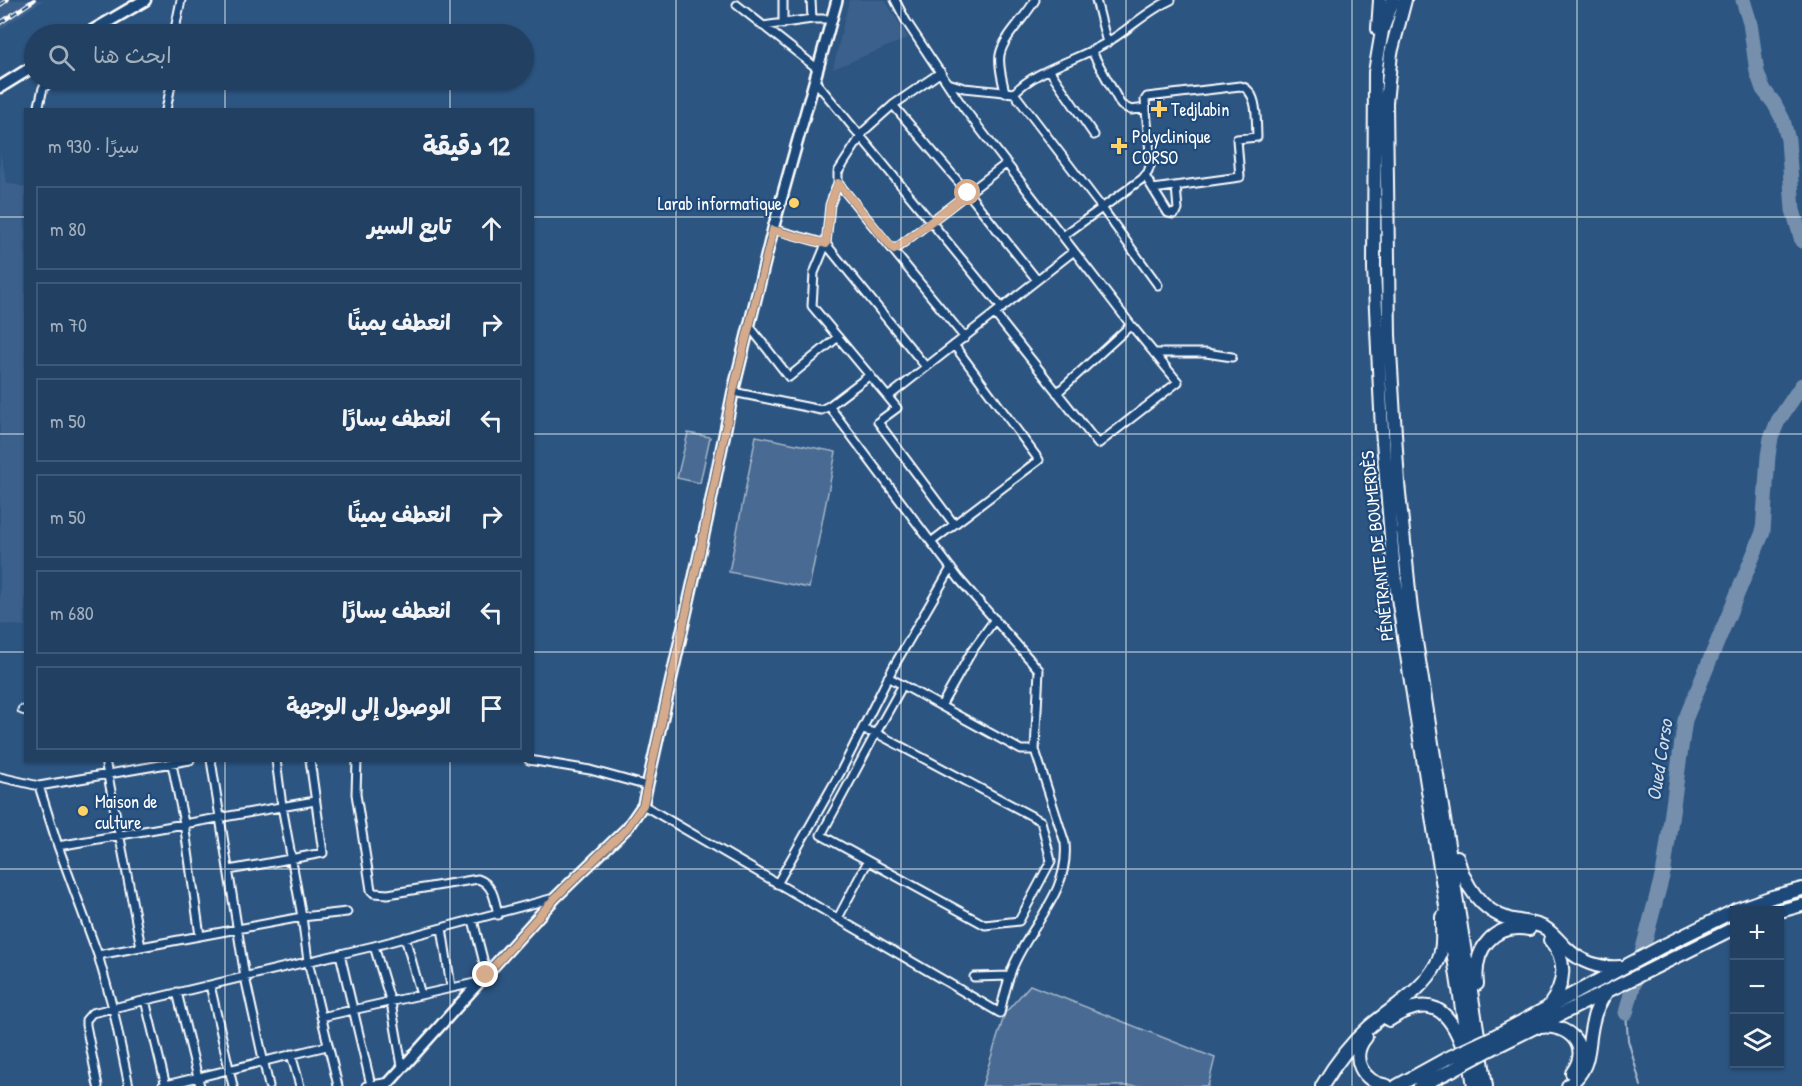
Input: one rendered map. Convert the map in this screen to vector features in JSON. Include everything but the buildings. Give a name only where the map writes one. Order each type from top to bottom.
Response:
[{"type":"highway","points":[[1375,72],[1380,0]]},
{"type":"highway","name":"PÉNÉTRANTE DE BOUMERDÈS","points":[[1394,0],[1382,31],[1375,72],[1374,269],[1383,442],[1394,572],[1473,1081]]},
{"type":"highway","name":"PÉNÉTRANTE DE BOUMERDÈS","points":[[1405,0],[1391,53],[1386,103],[1389,335],[1398,483],[1411,610],[1486,1086]]},
{"type":"highway","points":[[1443,810],[1452,828],[1457,858],[1463,875],[1472,891],[1484,905],[1505,918],[1545,928],[1555,935],[1569,951],[1588,963],[1610,968],[1628,965]]},
{"type":"highway","points":[[1322,1086],[1352,1044],[1421,984],[1436,965],[1442,944],[1442,874]]},
{"type":"highway","points":[[1748,906],[1802,889]]},
{"type":"highway","points":[[1784,910],[1802,905]]},
{"type":"highway","points":[[1473,1081],[1457,1032],[1451,1020],[1434,1009],[1415,1007],[1402,1011],[1370,1033],[1359,1046],[1357,1058],[1364,1073],[1377,1084],[1394,1086],[1449,1065],[1492,1043],[1547,1008],[1663,946],[1730,913]]},
{"type":"highway","points":[[1474,1014],[1479,999],[1476,966],[1481,951],[1491,938],[1512,928],[1526,928],[1538,932],[1553,943],[1559,953],[1563,971],[1562,983],[1558,994],[1547,1008]]},
{"type":"highway","points":[[1492,1043],[1532,1028],[1730,930]]},
{"type":"highway","points":[[1569,1086],[1580,1075],[1587,1062],[1593,1019],[1607,991]]},
{"type":"highway","points":[[1532,1028],[1557,1027],[1568,1032],[1575,1040],[1579,1051],[1577,1065],[1560,1086]]},
{"type":"highway","points":[[1420,1086],[1449,1065]]},
{"type":"highway","points":[[1483,1069],[1491,1086]]},
{"type":"main road","points":[[104,24],[145,0]]},
{"type":"main road","points":[[388,1084],[555,898],[627,828],[643,805],[733,392],[773,230],[837,0]]},
{"type":"main road","points":[[0,87],[24,72]]},
{"type":"street","points":[[176,24],[181,0]]},
{"type":"street","points":[[783,0],[783,24]]},
{"type":"street","points":[[811,0],[812,19]]},
{"type":"street","points":[[895,0],[906,21],[963,107],[1131,326],[1178,382],[1098,444],[995,314]]},
{"type":"street","points":[[1005,93],[1000,55],[1015,26],[1028,13],[1035,0]]},
{"type":"street","points":[[1096,0],[1107,43]]},
{"type":"street","points":[[948,83],[964,88],[1014,93],[1030,79],[1107,43],[1155,3],[1171,0]]},
{"type":"street","points":[[737,5],[818,69]]},
{"type":"street","points":[[763,26],[812,19],[832,19]]},
{"type":"street","points":[[1092,51],[1121,105],[1131,110],[1146,108]]},
{"type":"street","points":[[1050,71],[1094,135]]},
{"type":"street","points":[[941,72],[893,105],[861,136],[838,172],[838,183],[830,205],[826,244],[814,273],[812,306],[897,408],[878,422],[954,524]]},
{"type":"street","points":[[815,81],[1002,308]]},
{"type":"street","points":[[1063,236],[1145,176],[1151,163],[1145,100],[1150,95],[1240,86],[1250,91],[1253,97],[1257,137],[1237,139],[1240,177],[1153,189]]},
{"type":"street","points":[[38,108],[43,90]]},
{"type":"street","points":[[166,108],[170,90]]},
{"type":"street","points":[[1014,93],[1158,285]]},
{"type":"street","points":[[893,105],[968,193],[1037,280]]},
{"type":"street","points":[[894,250],[1007,163]]},
{"type":"street","points":[[1145,176],[1168,213],[1174,214],[1178,210],[1176,186]]},
{"type":"street","points":[[838,183],[964,338]]},
{"type":"street","points":[[773,230],[826,244],[926,368]]},
{"type":"street","points":[[888,397],[1074,251]]},
{"type":"street","points":[[1057,393],[1131,326]]},
{"type":"street","points":[[750,327],[789,377],[838,338]]},
{"type":"street","points":[[931,542],[1039,460],[954,345]]},
{"type":"street","points":[[1154,353],[1206,353],[1232,357]]},
{"type":"street","points":[[733,392],[820,410],[829,406],[870,375]]},
{"type":"street","points":[[643,805],[1000,1013],[1012,969],[1048,909],[1060,884],[1066,858],[1065,843],[1035,750],[1039,670],[951,568],[829,406]]},
{"type":"street","points":[[777,884],[862,730],[888,677],[951,568]]},
{"type":"street","points":[[941,706],[972,651],[995,619]]},
{"type":"street","points":[[888,677],[1021,750],[1035,750]]},
{"type":"street","points":[[821,835],[900,690]]},
{"type":"street","points":[[808,830],[985,925],[1019,921],[1051,861],[1041,821],[876,733],[862,730]]},
{"type":"street","points":[[534,761],[590,770],[648,786]]},
{"type":"street","points":[[105,762],[141,947]]},
{"type":"street","points":[[0,777],[39,786],[181,762]]},
{"type":"street","points":[[211,762],[245,976],[268,1086]]},
{"type":"street","points":[[276,762],[308,962],[338,1086]]},
{"type":"street","points":[[229,870],[323,853],[310,762]]},
{"type":"street","points":[[357,762],[356,794],[371,890],[374,893],[388,894],[478,879],[489,887],[498,915]]},
{"type":"street","points":[[172,764],[184,823],[200,936]]},
{"type":"street","points":[[39,786],[58,846],[98,955],[113,1008],[129,1086]]},
{"type":"street","points":[[58,846],[315,801]]},
{"type":"street","points":[[838,918],[868,861]]},
{"type":"street","points":[[98,1086],[86,1020],[92,1013],[374,946],[498,915],[555,898]]},
{"type":"street","points":[[98,955],[302,917],[347,912]]},
{"type":"street","points":[[473,920],[486,975]]},
{"type":"street","points":[[442,928],[451,987]]},
{"type":"street","points":[[405,937],[421,995]]},
{"type":"street","points":[[374,946],[391,1003],[402,1066]]},
{"type":"street","points":[[340,954],[368,1085],[388,1084]]},
{"type":"street","points":[[974,977],[1011,976]]},
{"type":"street","points":[[321,1017],[479,982]]},
{"type":"street","points":[[210,985],[233,1086]]},
{"type":"street","points":[[177,992],[200,1082]]},
{"type":"street","points":[[145,1000],[165,1086],[200,1082],[262,1060],[327,1046]]},
{"type":"street","points":[[291,1054],[300,1086]]},
{"type":"shaded area","points":[[0,0],[43,0],[0,30]]},
{"type":"shaded area","points":[[849,0],[885,0],[908,38],[833,69]]},
{"type":"shaded area","points":[[0,152],[7,183],[24,187],[24,626],[0,624]]},
{"type":"shaded area","points":[[688,433],[710,437],[700,483],[677,478]]},
{"type":"shaded area","points":[[756,436],[836,452],[809,588],[729,572]]},
{"type":"shaded area","points":[[1030,985],[1215,1058],[1208,1086],[982,1086],[1005,1013]]},
{"type":"waterway","name":"Oued Corso","points":[[1743,0],[1750,23],[1757,72],[1763,89],[1783,120],[1788,140],[1793,210],[1802,241]]},
{"type":"waterway","name":"Oued Corso","points":[[1626,1013],[1664,869],[1685,720],[1763,532],[1771,438],[1778,421],[1802,385]]},
{"type":"waterway","name":"Oued Corso","points":[[1626,1013],[1628,1040],[1641,1086]]},
{"type":"railway","points":[[0,5],[7,0]]},
{"type":"railway","points":[[0,23],[34,0]]},
{"type":"place","name":"Tedjlabin","points":[[1159,109]]},
{"type":"place","name":"Polyclinique CORSO","points":[[1119,146]]},
{"type":"place","name":"Larab informatique","points":[[794,203]]},
{"type":"place","name":"Maison de culture","points":[[83,811]]},
{"type":"route","points":[[486,975],[555,898],[627,828],[643,805],[707,520],[733,392],[773,230],[826,244],[830,205],[838,183],[894,250],[968,193]]}]
